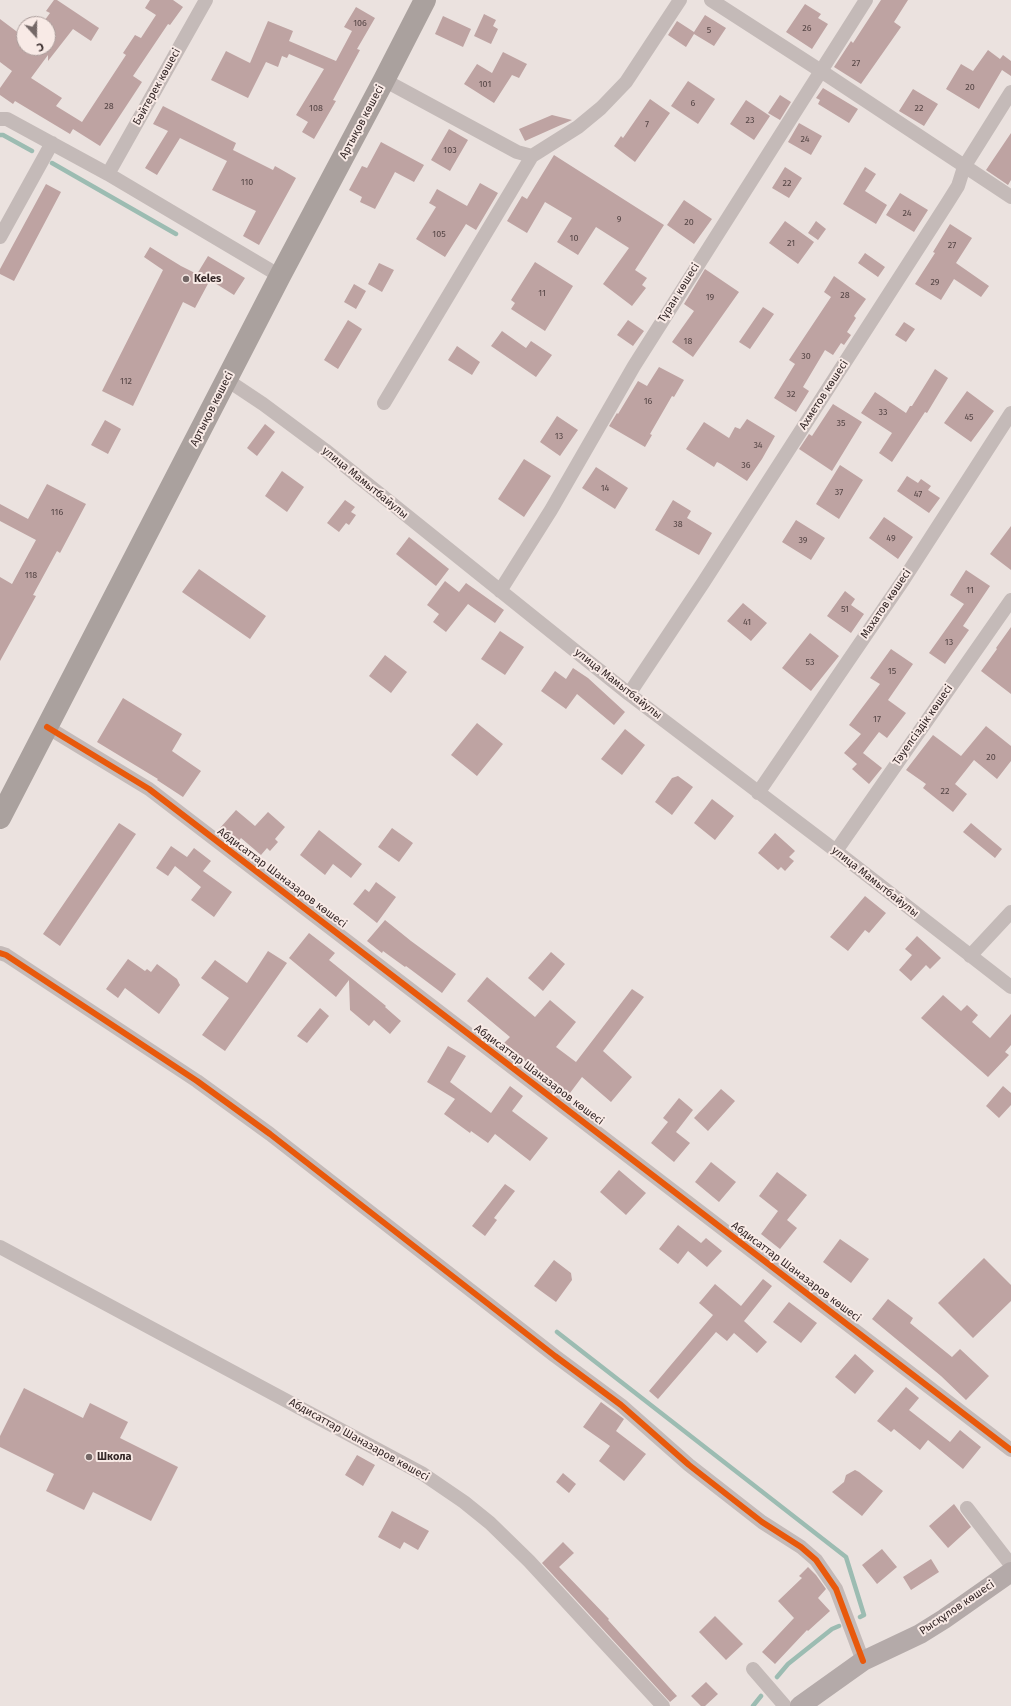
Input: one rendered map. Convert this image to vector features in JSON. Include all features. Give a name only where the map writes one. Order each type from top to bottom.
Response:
[{"type":"highway","name":"Артықов көшесі","points":[[0,818],[228,380],[280,276],[425,0]]},
{"type":"street","name":"Бәйтерек көшесі","points":[[108,174],[206,0]]},
{"type":"street","points":[[384,403],[532,156],[578,127],[601,108],[621,87],[680,0]]},
{"type":"street","points":[[711,0],[1011,197]]},
{"type":"street","name":"Тұран көшесі","points":[[500,591],[551,510],[634,366],[866,0]]},
{"type":"street","points":[[384,80],[517,152],[532,156]]},
{"type":"street","name":"Ахметов көшесі","points":[[629,694],[703,583],[948,202],[958,186],[964,167],[1011,92]]},
{"type":"street","points":[[0,119],[7,119],[52,142],[280,276]]},
{"type":"street","points":[[0,237],[52,142]]},
{"type":"street","name":"улица Мамытбайулы","points":[[228,380],[325,450],[629,694],[758,793],[836,850],[1011,987]]},
{"type":"street","name":"Махатов көшесі","points":[[758,793],[904,579],[1011,413]]},
{"type":"street","name":"Тәуелсіздік көшесі","points":[[836,850],[1011,600]]},
{"type":"street","name":"Абдисаттар Шаназаров көшесі","points":[[48,727],[149,789],[1011,1450]]},
{"type":"street","points":[[970,956],[1011,912]]},
{"type":"street","points":[[0,953],[6,955],[197,1082],[270,1134],[555,1356],[621,1405],[689,1465],[762,1522],[806,1551],[816,1560],[836,1589],[863,1661]]},
{"type":"street","name":"Абдисаттар Шаназаров көшесі","points":[[0,1247],[423,1474],[464,1502],[490,1522],[529,1561],[663,1706]]},
{"type":"street","points":[[968,1508],[1011,1565]]},
{"type":"street","name":"Рысқұлов көшесі","points":[[800,1706],[863,1661],[920,1634],[1011,1572]]},
{"type":"street","points":[[753,1669],[785,1706]]},
{"type":"building","points":[[54,0],[57,0],[99,28],[91,41],[73,29],[56,51],[56,16],[48,16],[50,13],[46,11]]},
{"type":"building","points":[[150,0],[173,0],[183,7],[170,25],[168,24],[133,76],[142,82],[100,146],[73,129],[70,134],[15,101],[13,104],[0,95],[0,88],[12,71],[0,62],[0,19],[16,31],[16,56],[47,56],[31,78],[62,98],[56,106],[82,122],[126,55],[123,53],[135,35],[141,38],[156,15],[145,8]]},
{"type":"building","points":[[881,0],[908,0],[894,22],[901,27],[861,84],[834,67],[851,41],[853,43]]},
{"type":"building","points":[[805,4],[821,14],[818,18],[828,24],[812,49],[786,32]]},
{"type":"building","points":[[356,7],[375,18],[357,49],[360,50],[333,100],[336,101],[314,139],[302,132],[308,122],[296,115],[324,69],[289,54],[287,58],[282,56],[278,67],[266,62],[248,98],[211,80],[226,51],[250,63],[268,21],[293,31],[289,41],[336,61],[352,31],[344,27]]},
{"type":"building","points":[[484,14],[496,20],[493,26],[498,29],[491,44],[474,36]]},
{"type":"building","points":[[705,15],[726,28],[714,46],[694,34],[686,47],[668,35],[677,21],[694,32]]},
{"type":"building","points":[[443,16],[471,29],[463,47],[435,34]]},
{"type":"building","points":[[988,50],[1000,59],[1003,55],[1011,61],[1011,76],[1002,70],[979,109],[946,89],[961,64],[973,71]]},
{"type":"building","points":[[503,52],[527,64],[519,78],[512,75],[494,103],[464,84],[477,64],[492,73]]},
{"type":"building","points":[[688,81],[715,99],[698,124],[671,106]]},
{"type":"building","points":[[823,88],[858,109],[849,123],[818,104],[820,100],[816,98]]},
{"type":"building","points":[[913,89],[938,104],[924,126],[899,111]]},
{"type":"building","points":[[780,95],[791,102],[780,120],[768,113]]},
{"type":"building","points":[[650,99],[670,113],[635,162],[614,146],[621,136],[623,138]]},
{"type":"building","points":[[746,100],[770,116],[754,140],[730,124]]},
{"type":"building","points":[[163,106],[236,143],[233,150],[273,170],[275,166],[296,178],[259,245],[243,236],[256,211],[212,190],[227,161],[180,138],[157,175],[145,168],[168,131],[153,124]]},
{"type":"building","points":[[552,115],[572,120],[525,141],[519,129]]},
{"type":"building","points":[[799,123],[822,136],[811,155],[788,142]]},
{"type":"building","points":[[449,129],[468,140],[450,171],[431,160]]},
{"type":"building","points":[[1011,133],[1011,180],[1008,185],[986,170]]},
{"type":"building","points":[[381,142],[424,165],[414,182],[395,172],[375,209],[360,202],[362,197],[349,190],[362,166],[367,168]]},
{"type":"building","points":[[554,155],[664,225],[635,270],[647,278],[642,285],[646,288],[632,306],[603,284],[629,248],[596,227],[578,255],[557,242],[572,218],[545,202],[527,233],[507,221],[522,196],[527,199]]},
{"type":"building","points":[[785,167],[802,178],[789,198],[772,188]]},
{"type":"building","points":[[865,167],[876,174],[865,191],[887,205],[876,224],[843,204]]},
{"type":"building","points":[[480,183],[498,193],[476,230],[466,224],[445,257],[416,239],[436,207],[429,203],[437,189],[467,206]]},
{"type":"building","points":[[46,184],[61,192],[14,281],[0,274],[0,269]]},
{"type":"building","points":[[900,193],[928,210],[914,232],[886,215]]},
{"type":"building","points":[[684,200],[712,219],[694,244],[667,225]]},
{"type":"building","points":[[785,221],[814,242],[798,264],[769,243]]},
{"type":"building","points":[[816,221],[826,229],[818,240],[808,233]]},
{"type":"building","points":[[950,224],[972,238],[956,263],[989,286],[981,297],[954,279],[941,300],[915,284],[935,253],[933,252]]},
{"type":"building","points":[[150,247],[197,274],[208,256],[245,278],[234,295],[210,280],[195,308],[183,302],[133,406],[102,391],[163,270],[144,257]]},
{"type":"building","points":[[865,253],[885,267],[878,277],[858,263]]},
{"type":"building","points":[[535,262],[573,286],[545,331],[511,309],[515,303],[511,300]]},
{"type":"building","points":[[379,263],[394,270],[382,292],[368,284]]},
{"type":"building","points":[[705,269],[739,292],[693,357],[672,342],[694,311],[684,304]]},
{"type":"building","points":[[834,276],[866,299],[854,316],[856,318],[847,332],[851,335],[844,345],[841,343],[833,355],[825,350],[803,387],[809,391],[796,412],[774,398],[795,364],[789,360],[831,297],[824,292]]},
{"type":"building","points":[[354,284],[366,291],[356,309],[344,302]]},
{"type":"building","points":[[763,307],[774,314],[750,349],[739,342]]},
{"type":"building","points":[[348,320],[362,329],[338,369],[324,360]]},
{"type":"building","points":[[628,320],[644,331],[633,346],[617,335]]},
{"type":"building","points":[[904,322],[915,329],[906,342],[895,335]]},
{"type":"building","points":[[502,331],[526,348],[531,341],[552,355],[536,377],[491,346]]},
{"type":"building","points":[[457,346],[480,362],[472,375],[448,360]]},
{"type":"building","points":[[659,367],[684,380],[674,397],[672,396],[650,434],[652,435],[645,447],[609,426],[638,381],[647,386]]},
{"type":"building","points":[[935,369],[948,378],[927,413],[925,412],[892,462],[879,453],[892,433],[861,413],[875,392],[906,413]]},
{"type":"building","points":[[967,391],[994,411],[971,442],[944,423]]},
{"type":"building","points":[[833,404],[862,422],[832,471],[799,449],[809,434],[812,436]]},
{"type":"building","points":[[557,416],[578,430],[560,456],[540,442]]},
{"type":"building","points":[[747,419],[775,436],[747,481],[721,464],[717,462],[714,467],[686,449],[704,422],[729,438],[735,427],[740,429]]},
{"type":"building","points":[[105,420],[121,429],[108,454],[91,445]]},
{"type":"building","points":[[265,424],[275,432],[257,456],[247,448]]},
{"type":"building","points":[[524,459],[551,476],[524,517],[498,499]]},
{"type":"building","points":[[840,465],[863,480],[839,519],[816,504]]},
{"type":"building","points":[[596,467],[628,488],[615,509],[582,488]]},
{"type":"building","points":[[282,471],[304,487],[287,512],[265,496]]},
{"type":"building","points":[[907,476],[918,483],[921,479],[931,486],[928,490],[940,498],[929,513],[897,491]]},
{"type":"building","points":[[47,484],[86,504],[60,553],[57,551],[33,595],[36,596],[0,661],[0,577],[12,584],[36,540],[0,521],[0,504],[28,519]]},
{"type":"building","points":[[345,500],[355,507],[351,512],[356,515],[349,525],[346,523],[339,532],[327,523]]},
{"type":"building","points":[[673,500],[691,511],[687,518],[712,533],[699,555],[655,530]]},
{"type":"building","points":[[884,517],[913,537],[898,559],[869,538]]},
{"type":"building","points":[[796,520],[825,538],[811,560],[782,542]]},
{"type":"building","points":[[1011,526],[1011,570],[990,554]]},
{"type":"building","points":[[409,537],[449,569],[436,586],[396,554]]},
{"type":"building","points":[[199,569],[266,616],[250,639],[182,592]]},
{"type":"building","points":[[966,570],[990,586],[963,626],[969,630],[945,664],[929,653],[964,604],[950,595]]},
{"type":"building","points":[[445,581],[459,592],[466,583],[504,610],[495,623],[468,604],[446,632],[433,622],[439,614],[427,605]]},
{"type":"building","points":[[845,591],[855,599],[851,605],[864,614],[851,633],[827,616]]},
{"type":"building","points":[[743,603],[767,623],[751,641],[727,621]]},
{"type":"building","points":[[1011,627],[1011,694],[981,671]]},
{"type":"building","points":[[500,631],[524,647],[505,675],[481,659]]},
{"type":"building","points":[[810,633],[839,656],[811,691],[782,668]]},
{"type":"building","points":[[891,649],[913,664],[888,700],[906,713],[887,738],[879,732],[863,753],[882,768],[869,784],[852,769],[857,764],[844,753],[861,734],[849,725],[880,684],[870,678]]},
{"type":"building","points":[[385,655],[407,672],[391,693],[369,676]]},
{"type":"building","points":[[573,668],[588,678],[625,712],[614,725],[577,694],[566,709],[541,691],[555,671],[566,679]]},
{"type":"building","points":[[123,698],[182,734],[172,751],[201,771],[183,797],[157,780],[158,779],[97,742]]},
{"type":"building","points":[[477,723],[503,744],[477,776],[451,755]]},
{"type":"building","points":[[986,726],[1011,746],[1011,761],[997,779],[974,760],[955,784],[967,794],[953,812],[923,788],[926,784],[906,770],[933,735],[961,756]]},
{"type":"building","points":[[625,729],[645,745],[622,775],[601,759]]},
{"type":"building","points":[[678,776],[693,787],[672,815],[655,802],[672,778]]},
{"type":"building","points":[[712,799],[734,816],[715,840],[694,823]]},
{"type":"building","points":[[236,810],[255,826],[268,812],[285,827],[275,839],[278,842],[270,851],[267,848],[261,855],[241,838],[236,845],[226,837],[228,834],[220,828]]},
{"type":"building","points":[[119,823],[136,834],[60,946],[43,934]]},
{"type":"building","points":[[971,823],[1002,849],[995,858],[963,832]]},
{"type":"building","points":[[392,828],[413,843],[399,862],[378,847]]},
{"type":"building","points":[[319,830],[362,864],[351,878],[333,864],[325,875],[300,855]]},
{"type":"building","points":[[775,833],[795,851],[789,857],[794,861],[785,871],[781,867],[778,870],[758,853]]},
{"type":"building","points":[[171,846],[187,857],[194,848],[211,861],[203,871],[232,892],[214,917],[191,900],[201,887],[175,866],[168,876],[156,868]]},
{"type":"building","points":[[376,882],[396,897],[377,923],[353,904],[365,889],[369,892]]},
{"type":"building","points":[[865,896],[886,913],[869,933],[865,930],[848,951],[830,937]]},
{"type":"building","points":[[385,920],[456,974],[442,993],[406,966],[405,967],[383,951],[382,953],[367,941]]},
{"type":"building","points":[[309,933],[335,953],[329,960],[386,1006],[385,1007],[401,1021],[390,1034],[374,1020],[369,1026],[350,1010],[349,980],[336,997],[289,958]]},
{"type":"building","points":[[917,936],[941,958],[930,969],[926,965],[911,981],[899,970],[912,955],[905,949]]},
{"type":"building","points":[[268,951],[287,963],[225,1051],[202,1035],[229,998],[201,978],[215,960],[247,983]]},
{"type":"building","points":[[551,952],[565,964],[543,991],[528,978]]},
{"type":"building","points":[[128,959],[145,971],[147,969],[151,972],[157,964],[177,979],[180,985],[159,1014],[125,988],[118,998],[106,989]]},
{"type":"building","points":[[487,977],[535,1017],[550,1000],[576,1022],[556,1047],[576,1062],[632,989],[644,997],[603,1051],[632,1077],[611,1102],[582,1077],[567,1097],[556,1088],[557,1086],[521,1058],[518,1061],[501,1046],[510,1037],[467,1001]]},
{"type":"building","points":[[943,995],[961,1011],[967,1005],[978,1015],[972,1022],[990,1038],[1011,1014],[1011,1045],[1005,1052],[1009,1055],[988,1077],[921,1018]]},
{"type":"building","points":[[320,1008],[329,1016],[307,1043],[297,1036]]},
{"type":"building","points":[[448,1046],[466,1056],[450,1082],[491,1113],[510,1086],[523,1096],[512,1111],[548,1138],[530,1161],[495,1134],[488,1143],[471,1131],[470,1133],[444,1114],[455,1099],[427,1082]]},
{"type":"building","points":[[1003,1086],[1011,1093],[1011,1105],[999,1118],[986,1106]]},
{"type":"building","points":[[721,1089],[735,1101],[708,1131],[694,1118]]},
{"type":"building","points":[[679,1098],[693,1110],[676,1132],[690,1143],[674,1162],[651,1143],[668,1122],[663,1118]]},
{"type":"building","points":[[711,1162],[736,1182],[719,1202],[695,1182]]},
{"type":"building","points":[[619,1170],[646,1193],[626,1215],[600,1192]]},
{"type":"building","points":[[777,1172],[807,1195],[787,1220],[797,1228],[780,1249],[761,1234],[778,1211],[759,1196]]},
{"type":"building","points":[[505,1184],[515,1191],[494,1218],[497,1220],[485,1236],[472,1226]]},
{"type":"building","points":[[678,1225],[701,1243],[706,1238],[722,1251],[707,1267],[688,1251],[678,1264],[659,1249]]},
{"type":"building","points":[[840,1239],[869,1259],[851,1283],[823,1262]]},
{"type":"building","points":[[984,1258],[1011,1285],[1011,1301],[973,1338],[938,1303]]},
{"type":"building","points":[[554,1260],[571,1273],[572,1280],[556,1302],[534,1286]]},
{"type":"building","points":[[763,1279],[772,1286],[744,1321],[767,1342],[757,1353],[734,1333],[727,1341],[716,1332],[658,1399],[649,1391],[713,1315],[699,1303],[715,1284],[741,1306]]},
{"type":"building","points":[[888,1299],[913,1318],[910,1323],[952,1357],[960,1349],[989,1376],[966,1400],[941,1376],[872,1319]]},
{"type":"building","points":[[789,1302],[817,1323],[801,1343],[773,1322]]},
{"type":"building","points":[[855,1354],[874,1371],[855,1394],[835,1377]]},
{"type":"building","points":[[906,1387],[919,1398],[909,1410],[950,1442],[960,1430],[981,1447],[963,1469],[928,1440],[920,1450],[894,1429],[891,1432],[877,1421]]},
{"type":"building","name":"Школа","points":[[24,1388],[83,1418],[90,1403],[128,1422],[120,1438],[178,1467],[151,1521],[93,1492],[84,1510],[46,1491],[54,1474],[0,1447],[0,1436]]},
{"type":"building","points":[[601,1402],[624,1419],[616,1431],[646,1454],[624,1481],[599,1461],[610,1446],[583,1427]]},
{"type":"building","points":[[357,1455],[375,1465],[363,1486],[345,1475]]},
{"type":"building","points":[[855,1470],[883,1491],[862,1516],[832,1492],[844,1482],[846,1475]]},
{"type":"building","points":[[563,1473],[576,1484],[569,1493],[556,1482]]},
{"type":"building","points":[[954,1504],[971,1527],[948,1548],[929,1526]]},
{"type":"building","points":[[392,1511],[429,1531],[418,1550],[404,1542],[400,1549],[378,1537]]},
{"type":"building","points":[[563,1542],[574,1553],[559,1567],[609,1619],[608,1620],[677,1696],[670,1702],[542,1563]]},
{"type":"building","points":[[882,1549],[897,1567],[877,1584],[862,1565]]},
{"type":"building","points":[[931,1559],[939,1572],[911,1590],[903,1577]]},
{"type":"building","points":[[808,1567],[826,1589],[818,1598],[830,1611],[808,1631],[807,1630],[775,1664],[762,1652],[794,1618],[778,1601],[802,1578],[799,1576]]},
{"type":"building","points":[[715,1616],[743,1644],[726,1660],[699,1632]]},
{"type":"building","points":[[706,1682],[718,1694],[705,1706],[701,1706],[691,1696]]},
{"type":"waterway","points":[[0,135],[3,135],[32,151]]},
{"type":"waterway","points":[[52,163],[176,234]]},
{"type":"waterway","points":[[557,1332],[846,1557],[864,1615],[860,1617]]},
{"type":"waterway","points":[[777,1677],[788,1664],[832,1629],[839,1626]]},
{"type":"waterway","points":[[753,1706],[761,1696]]},
{"type":"cycle path","points":[[47,727],[149,789],[1011,1450]]},
{"type":"cycle path","points":[[0,953],[6,955],[197,1081],[270,1134],[555,1356],[621,1405],[689,1465],[762,1522],[801,1547],[816,1560],[836,1589],[863,1661]]},
{"type":"place","name":"Keles","points":[[186,279]]},
{"type":"place","name":"Школа","points":[[89,1457]]}]
